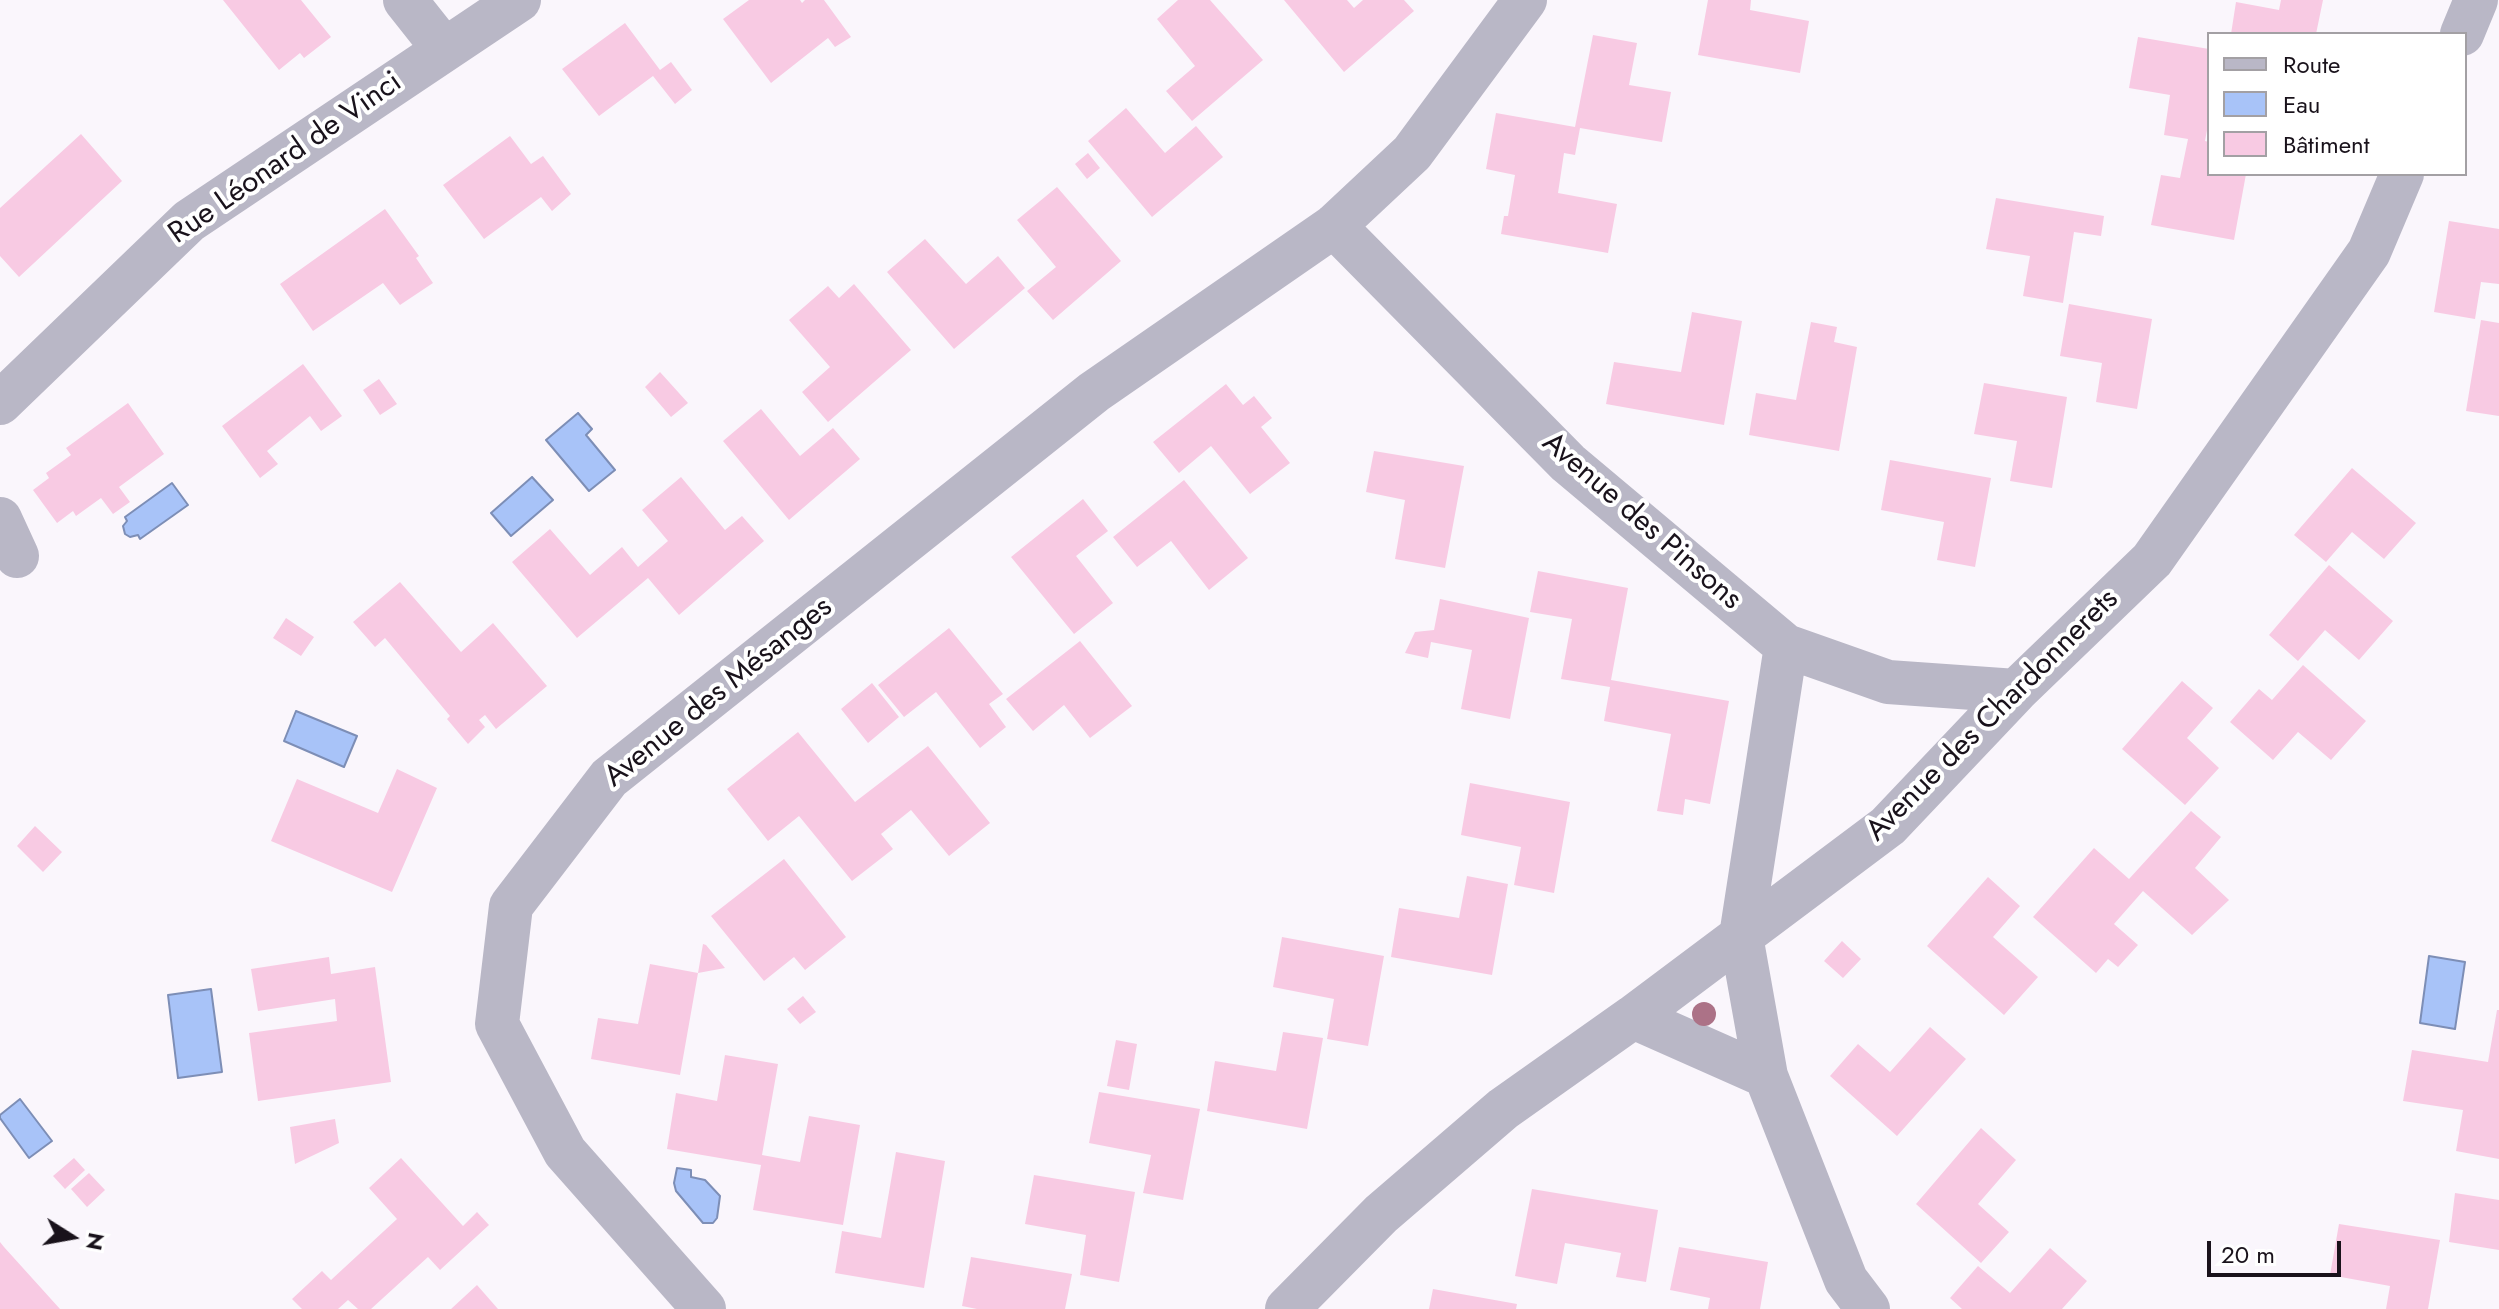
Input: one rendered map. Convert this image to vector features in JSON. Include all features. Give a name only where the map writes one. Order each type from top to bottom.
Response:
[{"type":"street","points":[[405,0],[443,48]]},
{"type":"street","name":"Rue Léonard de Vinci","points":[[0,403],[189,221],[443,48],[519,0]]},
{"type":"street","name":"Avenue des Mésanges","points":[[704,1309],[565,1152],[497,1024],[511,906],[609,778],[1094,392],[1334,226],[1412,153],[1525,0]]},
{"type":"street","points":[[2463,32],[2476,0]]},
{"type":"street","name":"Avenue des Chardonnerets","points":[[1287,1309],[1381,1214],[1503,1109],[1633,1017],[1888,826],[2016,691],[2152,560],[2369,252],[2401,176]]},
{"type":"street","name":"Avenue des Pinsons","points":[[1334,226],[1568,463],[1786,646],[1888,682],[2016,691]]},
{"type":"street","points":[[1786,646],[1741,936],[1766,1076],[1846,1280],[1868,1309]]},
{"type":"street","points":[[1633,1017],[1766,1076]]},
{"type":"water","points":[[578,413],[592,429],[586,435],[615,470],[589,491],[546,440]]},
{"type":"water","points":[[532,477],[553,500],[511,536],[491,513]]},
{"type":"water","points":[[172,483],[188,505],[140,539],[138,535],[130,537],[125,534],[125,517]]},
{"type":"water","points":[[296,711],[357,736],[344,767],[284,741]]},
{"type":"water","points":[[2429,956],[2465,962],[2455,1029],[2420,1023]]},
{"type":"water","points":[[211,989],[222,1072],[178,1078],[168,995]]},
{"type":"water","points":[[20,1099],[52,1141],[29,1158],[0,1118]]},
{"type":"water","points":[[677,1168],[691,1170],[691,1177],[705,1180],[720,1196],[717,1218],[713,1223],[703,1223],[676,1191]]},
{"type":"building","points":[[223,0],[301,0],[331,37],[304,58],[300,53],[279,70]]},
{"type":"building","points":[[749,0],[800,0],[802,3],[805,0],[824,0],[851,37],[835,47],[828,38],[771,83],[723,19]]},
{"type":"building","points":[[1178,0],[1210,0],[1263,60],[1192,121],[1166,91],[1195,66],[1157,19]]},
{"type":"building","points":[[1284,0],[1347,0],[1354,8],[1363,0],[1404,0],[1414,11],[1344,72]]},
{"type":"building","points":[[1708,0],[1751,0],[1750,10],[1809,21],[1800,73],[1698,55]]},
{"type":"building","points":[[2281,0],[2323,0],[2316,32],[2231,32],[2236,2],[2279,10]]},
{"type":"building","points":[[625,23],[660,70],[671,62],[692,90],[675,104],[653,76],[599,116],[562,69]]},
{"type":"building","points":[[1593,35],[1637,43],[1629,85],[1671,92],[1662,142],[1580,128],[1575,155],[1564,153],[1558,193],[1617,204],[1608,253],[1501,234],[1504,216],[1508,216],[1515,175],[1486,169],[1496,113],[1575,127]]},
{"type":"building","points":[[2138,37],[2207,49],[2207,176],[2246,176],[2234,240],[2151,225],[2161,175],[2180,178],[2188,139],[2164,135],[2170,95],[2129,88]]},
{"type":"building","points":[[1126,108],[1165,153],[1196,126],[1223,157],[1152,217],[1088,141]]},
{"type":"building","points":[[81,134],[122,181],[19,277],[0,256],[0,208]]},
{"type":"building","points":[[510,136],[531,164],[543,156],[571,194],[552,211],[541,197],[484,239],[443,185]]},
{"type":"building","points":[[1088,153],[1100,168],[1087,179],[1075,164]]},
{"type":"building","points":[[1057,187],[1121,261],[1053,320],[1027,291],[1056,267],[1017,220]]},
{"type":"building","points":[[1996,198],[2104,216],[2101,236],[2074,232],[2063,303],[2023,296],[2030,256],[1986,249]]},
{"type":"building","points":[[385,209],[419,256],[416,258],[433,283],[400,305],[383,283],[313,331],[280,284]]},
{"type":"building","points":[[2449,221],[2499,229],[2499,284],[2481,282],[2475,319],[2434,312]]},
{"type":"building","points":[[925,239],[966,284],[998,256],[1025,288],[954,349],[887,272]]},
{"type":"building","points":[[854,284],[911,350],[828,422],[802,392],[830,367],[789,320],[828,286],[839,298]]},
{"type":"building","points":[[2069,304],[2152,319],[2137,409],[2096,402],[2102,363],[2060,356]]},
{"type":"building","points":[[1692,312],[1742,321],[1724,425],[1606,404],[1614,362],[1681,372]]},
{"type":"building","points":[[2481,320],[2499,323],[2499,416],[2466,411]]},
{"type":"building","points":[[1811,322],[1837,327],[1834,342],[1857,347],[1839,451],[1749,435],[1756,393],[1796,400]]},
{"type":"building","points":[[303,364],[342,416],[321,431],[310,416],[267,451],[278,464],[260,478],[222,426]]},
{"type":"building","points":[[660,372],[688,403],[671,417],[645,387]]},
{"type":"building","points":[[379,379],[397,404],[380,415],[363,390]]},
{"type":"building","points":[[1984,383],[2067,397],[2052,488],[2010,481],[2017,441],[1974,434]]},
{"type":"building","points":[[1226,384],[1243,405],[1254,396],[1272,418],[1261,427],[1290,463],[1250,494],[1211,446],[1179,473],[1153,442]]},
{"type":"building","points":[[128,403],[164,454],[119,487],[130,502],[113,514],[101,498],[76,516],[73,511],[57,523],[33,490],[49,478],[46,473],[71,455],[66,448]]},
{"type":"building","points":[[761,409],[800,456],[833,428],[860,459],[789,520],[723,441]]},
{"type":"building","points":[[1374,451],[1464,466],[1445,568],[1395,559],[1405,500],[1366,492]]},
{"type":"building","points":[[1890,460],[1991,478],[1975,567],[1937,560],[1944,522],[1881,510]]},
{"type":"building","points":[[2352,468],[2416,523],[2384,559],[2352,532],[2326,562],[2294,535]]},
{"type":"building","points":[[681,477],[725,530],[742,516],[764,541],[679,615],[648,578],[577,638],[512,562],[550,529],[590,575],[622,547],[638,567],[668,541],[642,510]]},
{"type":"building","points":[[1184,480],[1248,558],[1209,590],[1171,541],[1137,567],[1113,537]]},
{"type":"building","points":[[1083,499],[1108,531],[1076,556],[1113,603],[1074,634],[1011,557]]},
{"type":"building","points":[[2329,565],[2393,621],[2359,660],[2325,630],[2298,661],[2269,635]]},
{"type":"building","points":[[1538,571],[1628,588],[1611,680],[1729,701],[1710,804],[1685,799],[1683,815],[1657,811],[1671,734],[1604,721],[1610,687],[1561,679],[1572,619],[1530,612]]},
{"type":"building","points":[[400,582],[461,652],[493,623],[547,686],[496,729],[485,715],[479,720],[485,727],[468,744],[447,719],[450,716],[385,638],[375,647],[353,622]]},
{"type":"building","points":[[1440,599],[1529,618],[1510,719],[1461,709],[1472,650],[1431,642],[1428,658],[1405,653],[1415,632],[1434,630]]},
{"type":"building","points":[[286,618],[314,637],[301,656],[273,638]]},
{"type":"building","points":[[949,628],[1003,694],[989,704],[1006,727],[980,748],[936,692],[904,717],[878,685]]},
{"type":"building","points":[[1080,641],[1132,706],[1090,738],[1064,705],[1033,731],[1006,699]]},
{"type":"building","points":[[2303,665],[2366,721],[2331,760],[2298,732],[2273,760],[2230,722],[2259,689],[2272,700]]},
{"type":"building","points":[[2182,681],[2213,708],[2187,738],[2219,768],[2185,805],[2122,749]]},
{"type":"building","points":[[872,683],[899,717],[868,743],[841,709]]},
{"type":"building","points":[[798,732],[855,802],[928,746],[990,823],[949,856],[911,810],[881,834],[893,849],[852,881],[799,816],[768,841],[727,789]]},
{"type":"building","points":[[397,769],[437,788],[392,892],[271,841],[297,779],[378,813]]},
{"type":"building","points":[[1470,783],[1570,802],[1554,893],[1514,885],[1521,847],[1461,835]]},
{"type":"building","points":[[2191,811],[2221,837],[2195,868],[2229,900],[2192,935],[2143,891],[2114,924],[2138,945],[2118,967],[2108,959],[2096,973],[2033,917],[2094,848],[2129,879]]},
{"type":"building","points":[[35,826],[62,852],[43,872],[17,846]]},
{"type":"building","points":[[784,859],[846,937],[805,970],[794,957],[764,981],[711,916]]},
{"type":"building","points":[[1467,876],[1508,884],[1492,975],[1391,957],[1399,908],[1459,918]]},
{"type":"building","points":[[1988,877],[2020,906],[1993,937],[2038,977],[2004,1015],[1927,946]]},
{"type":"building","points":[[1282,937],[1384,956],[1368,1046],[1327,1039],[1334,999],[1273,987]]},
{"type":"building","points":[[1842,941],[1861,959],[1843,978],[1824,961]]},
{"type":"building","points":[[703,944],[706,945],[725,968],[698,973]]},
{"type":"building","points":[[329,957],[331,974],[375,967],[391,1082],[258,1101],[249,1033],[337,1021],[335,999],[258,1011],[251,969]]},
{"type":"building","points":[[650,964],[698,973],[680,1075],[591,1059],[598,1018],[638,1024]]},
{"type":"building","points":[[803,996],[816,1012],[800,1024],[787,1009]]},
{"type":"building","points":[[2497,1010],[2499,1159],[2456,1151],[2463,1110],[2403,1101],[2412,1050],[2488,1062]]},
{"type":"building","points":[[1930,1027],[1966,1059],[1897,1136],[1830,1076],[1858,1044],[1890,1072]]},
{"type":"building","points":[[1283,1032],[1323,1038],[1307,1129],[1207,1111],[1215,1061],[1276,1071]]},
{"type":"building","points":[[1116,1040],[1137,1044],[1129,1090],[1107,1086]]},
{"type":"building","points":[[725,1055],[778,1064],[762,1155],[800,1162],[809,1116],[860,1125],[843,1225],[753,1210],[761,1165],[667,1149],[676,1093],[717,1101]]},
{"type":"building","points":[[1099,1092],[1200,1109],[1183,1200],[1143,1193],[1151,1155],[1089,1143]]},
{"type":"building","points":[[335,1119],[339,1143],[295,1164],[290,1127]]},
{"type":"building","points":[[1981,1128],[2016,1160],[1978,1204],[2009,1232],[1981,1263],[1916,1204]]},
{"type":"building","points":[[896,1152],[945,1161],[924,1288],[835,1273],[842,1231],[881,1238]]},
{"type":"building","points":[[74,1158],[85,1170],[65,1189],[53,1176]]},
{"type":"building","points":[[401,1158],[463,1226],[477,1212],[489,1225],[440,1270],[428,1257],[371,1309],[358,1309],[348,1300],[338,1309],[302,1309],[292,1299],[322,1271],[331,1280],[397,1219],[369,1188]]},
{"type":"building","points":[[89,1173],[105,1190],[87,1207],[71,1189]]},
{"type":"building","points":[[1034,1175],[1135,1192],[1119,1282],[1080,1275],[1086,1235],[1025,1224]]},
{"type":"building","points":[[1532,1189],[1658,1210],[1646,1282],[1616,1277],[1621,1253],[1565,1243],[1557,1284],[1515,1276]]},
{"type":"building","points":[[2455,1193],[2499,1200],[2499,1250],[2449,1242]]},
{"type":"building","points":[[2339,1224],[2440,1240],[2428,1309],[2386,1309],[2390,1286],[2330,1275]]},
{"type":"building","points":[[0,1242],[4,1247],[60,1309],[0,1309]]},
{"type":"building","points":[[1679,1247],[1768,1262],[1760,1309],[1708,1309],[1710,1298],[1670,1290]]},
{"type":"building","points":[[2050,1248],[2087,1281],[2062,1309],[1962,1309],[1950,1298],[1978,1266],[2010,1293]]},
{"type":"building","points":[[971,1257],[1072,1274],[1065,1309],[977,1309],[962,1306]]},
{"type":"building","points":[[477,1285],[498,1309],[451,1309]]},
{"type":"building","points":[[1433,1289],[1517,1304],[1516,1309],[1429,1309]]}]
